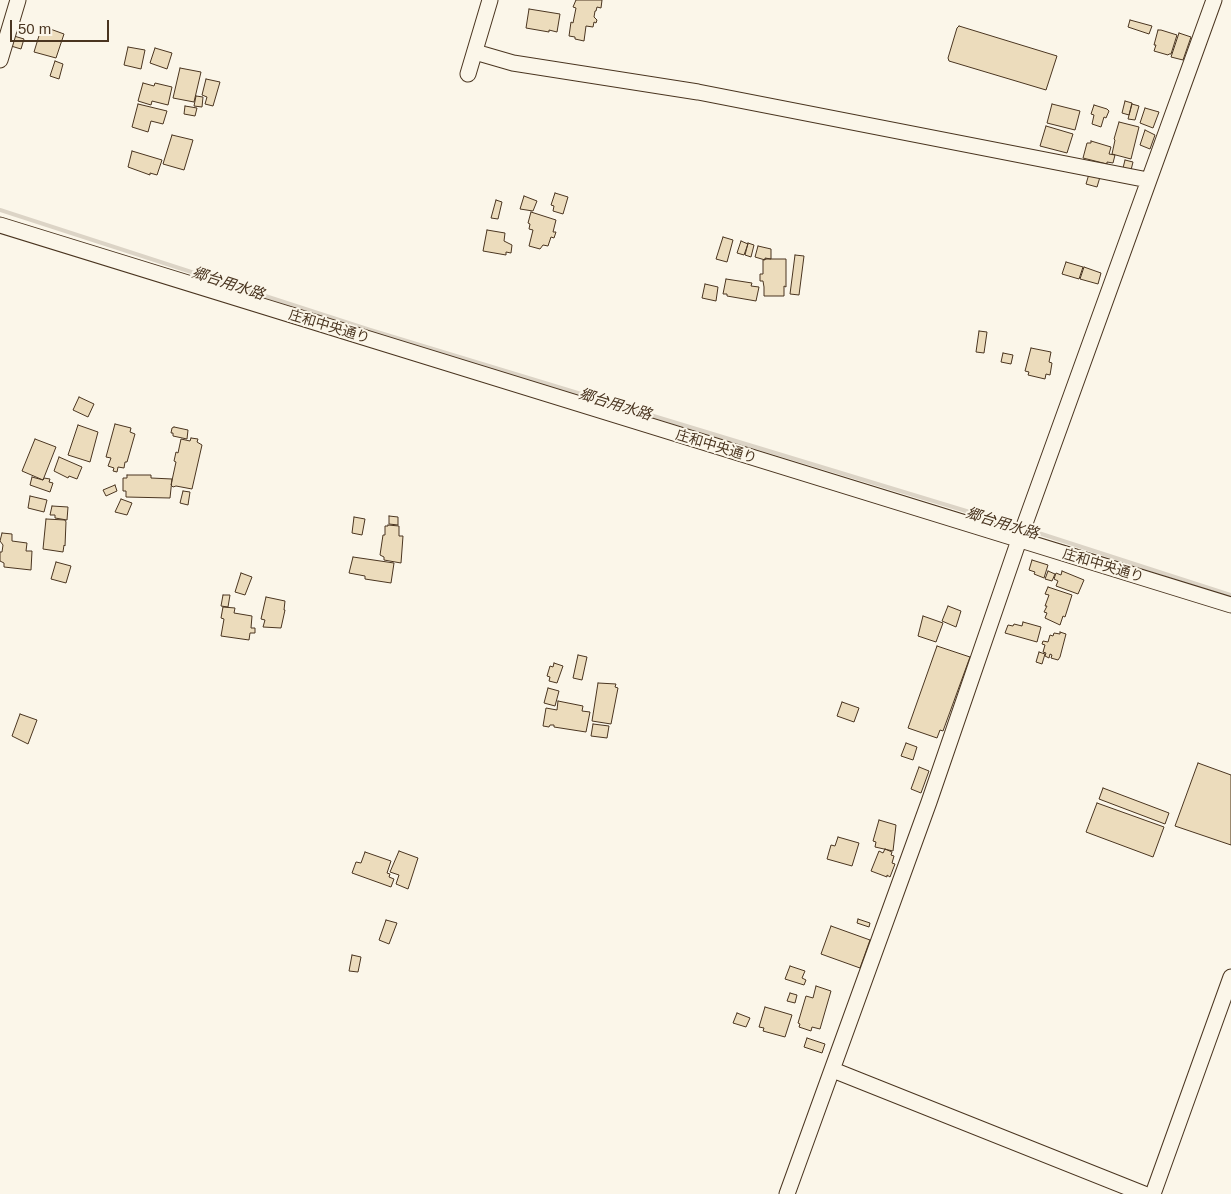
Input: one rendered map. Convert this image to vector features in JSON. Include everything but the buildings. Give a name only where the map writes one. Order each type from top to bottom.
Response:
[{"type":"street","points":[[0,60],[18,0]]},
{"type":"street","points":[[468,74],[490,0]]},
{"type":"street","points":[[787,1194],[929,802],[1019,540],[1214,0]]},
{"type":"street","points":[[475,52],[513,63],[698,92],[1148,180]]},
{"type":"street","name":"庄和中央通り","points":[[0,225],[1231,606]]},
{"type":"street","points":[[1154,1194],[1231,977]]},
{"type":"street","points":[[833,1070],[1144,1194]]},
{"type":"waterway","name":"郷台用水路","points":[[0,210],[367,329],[1019,527]]},
{"type":"waterway","name":"郷台用水路","points":[[1026,529],[1231,595]]}]
